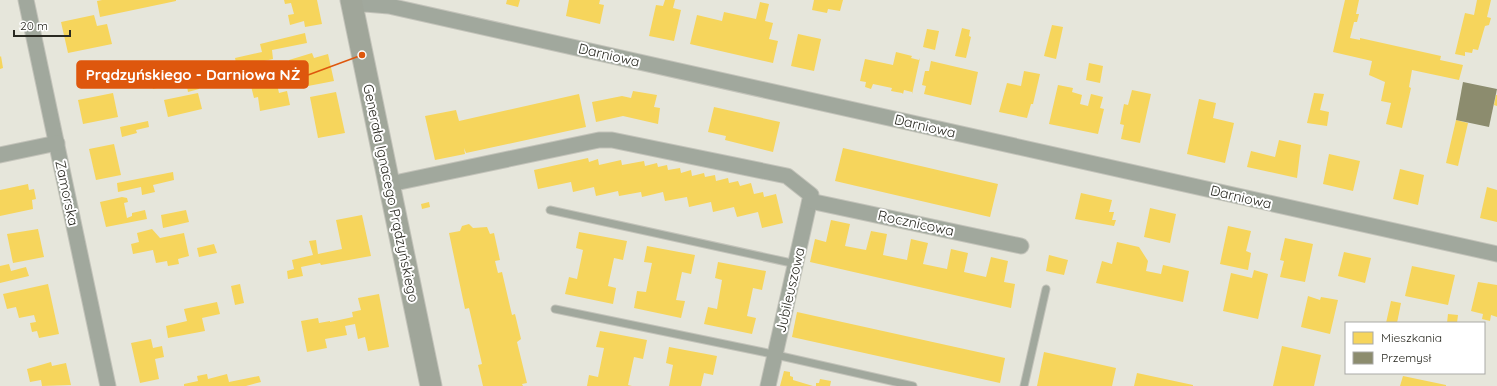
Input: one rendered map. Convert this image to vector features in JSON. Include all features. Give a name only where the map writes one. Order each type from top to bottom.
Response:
[{"type":"street","name":"Zamorska","points":[[26,0],[108,386]]},
{"type":"street","name":"Generała Ignacego Prądzyńskiego","points":[[351,3],[431,386]]},
{"type":"street","name":"Darniowa","points":[[351,3],[388,6],[1497,254]]},
{"type":"street","points":[[390,184],[599,140],[612,140],[786,176],[810,198]]},
{"type":"street","points":[[0,155],[57,144]]},
{"type":"street","name":"Rocznicowa","points":[[810,198],[1022,246]]},
{"type":"street","name":"Jubileuszowa","points":[[768,386],[810,198]]},
{"type":"lane","points":[[550,210],[796,264]]},
{"type":"lane","points":[[1024,386],[1046,289]]},
{"type":"lane","points":[[555,309],[775,355],[913,386]]},
{"type":"building: Mieszkania","points":[[284,0],[317,0],[322,24],[305,27],[304,21],[290,25],[288,15],[294,14],[291,3],[285,4]]},
{"type":"building: Mieszkania","points":[[507,0],[520,0],[518,7],[506,4]]},
{"type":"building: Mieszkania","points":[[569,0],[600,0],[599,4],[604,5],[600,24],[566,16]]},
{"type":"building: Mieszkania","points":[[665,0],[675,0],[673,8],[681,10],[674,41],[649,36],[656,5],[663,6]]},
{"type":"building: Mieszkania","points":[[814,0],[843,0],[840,11],[828,9],[827,13],[812,10]]},
{"type":"building: Mieszkania","points":[[1345,0],[1359,0],[1356,14],[1359,14],[1357,22],[1354,22],[1350,38],[1360,40],[1360,38],[1441,56],[1440,60],[1463,65],[1459,80],[1412,70],[1409,87],[1411,88],[1402,128],[1386,124],[1391,103],[1381,101],[1385,82],[1369,75],[1372,61],[1333,52]]},
{"type":"building: Mieszkania","points":[[1477,0],[1491,0],[1487,17],[1491,18],[1489,25],[1485,26],[1478,50],[1473,49],[1472,53],[1465,52],[1465,56],[1455,54],[1465,13],[1474,15]]},
{"type":"building: Mieszkania","points":[[97,1],[176,1],[100,17]]},
{"type":"building: Mieszkania","points":[[760,2],[769,4],[765,21],[773,23],[769,39],[778,41],[773,63],[690,44],[697,15],[722,21],[724,12],[756,19]]},
{"type":"building: Mieszkania","points":[[94,15],[97,26],[107,24],[112,44],[68,53],[61,22]]},
{"type":"building: Mieszkania","points":[[1052,25],[1063,27],[1056,59],[1044,56]]},
{"type":"building: Mieszkania","points":[[962,28],[970,30],[969,36],[971,37],[966,58],[955,56]]},
{"type":"building: Mieszkania","points":[[927,29],[939,31],[935,50],[923,47]]},
{"type":"building: Mieszkania","points":[[305,33],[307,43],[272,50],[273,59],[237,67],[235,58],[262,52],[260,44]]},
{"type":"building: Mieszkania","points":[[798,34],[821,39],[814,71],[791,66]]},
{"type":"building: Mieszkania","points":[[896,52],[912,56],[911,58],[919,60],[920,58],[912,94],[912,92],[904,90],[903,94],[891,91],[892,88],[873,84],[871,89],[865,87],[866,82],[860,81],[865,59],[893,65]]},
{"type":"building: Mieszkania","points":[[312,53],[314,58],[328,54],[334,81],[303,87],[299,70],[291,71],[289,60]]},
{"type":"building: Mieszkania","points":[[1,56],[3,68],[0,69],[0,57]]},
{"type":"building: Mieszkania","points":[[931,61],[978,72],[971,105],[924,94],[926,86],[922,85],[925,71],[929,71]]},
{"type":"building: Mieszkania","points":[[1089,63],[1103,66],[1100,83],[1086,80]]},
{"type":"building: Mieszkania","points":[[194,68],[199,89],[188,92],[186,81],[153,89],[150,78]]},
{"type":"building: Mieszkania","points":[[1024,71],[1040,74],[1033,104],[1031,104],[1027,118],[999,112],[1007,83],[1021,86]]},
{"type":"building: Mieszkania","points":[[276,80],[279,93],[287,91],[290,105],[260,111],[258,97],[254,98],[251,86]]},
{"type":"building: Mieszkania","points":[[1058,85],[1073,88],[1072,92],[1082,95],[1080,104],[1088,106],[1091,94],[1103,97],[1100,108],[1104,109],[1098,134],[1049,124]]},
{"type":"building: Mieszkania","points":[[1132,90],[1151,94],[1140,143],[1121,139],[1124,125],[1120,124],[1124,104],[1128,105]]},
{"type":"building: Mieszkania","points":[[633,91],[657,95],[654,107],[660,108],[658,124],[623,116],[596,122],[592,102],[622,96],[631,98]]},
{"type":"building: Mieszkania","points":[[336,92],[345,133],[318,138],[310,97]]},
{"type":"building: Mieszkania","points":[[113,93],[118,117],[83,124],[78,100]]},
{"type":"building: Mieszkania","points":[[198,93],[202,109],[168,117],[164,100]]},
{"type":"building: Mieszkania","points":[[1314,93],[1324,94],[1320,110],[1329,112],[1327,126],[1307,123]]},
{"type":"building: Mieszkania","points":[[579,94],[586,127],[466,153],[464,148],[465,154],[435,160],[425,116],[456,110],[459,121]]},
{"type":"building: Mieszkania","points":[[1497,95],[1497,106],[1494,105]]},
{"type":"building: Mieszkania","points":[[1199,99],[1216,103],[1213,118],[1234,123],[1225,163],[1187,154]]},
{"type":"building: Mieszkania","points":[[714,107],[780,122],[773,152],[725,140],[726,136],[708,132]]},
{"type":"building: Mieszkania","points":[[1456,120],[1468,123],[1458,166],[1446,163]]},
{"type":"building: Mieszkania","points":[[148,121],[149,127],[136,130],[137,133],[122,137],[120,127]]},
{"type":"building: Mieszkania","points":[[1279,140],[1301,145],[1297,178],[1247,167],[1251,151],[1275,157]]},
{"type":"building: Mieszkania","points":[[114,144],[121,175],[96,180],[89,149]]},
{"type":"building: Mieszkania","points":[[843,148],[998,184],[990,217],[835,181]]},
{"type":"building: Mieszkania","points":[[1329,154],[1360,161],[1353,191],[1323,184]]},
{"type":"building: Mieszkania","points":[[588,158],[589,162],[598,159],[599,165],[621,160],[622,165],[644,161],[645,166],[657,163],[658,167],[667,165],[668,170],[680,168],[681,173],[691,170],[692,176],[704,173],[705,177],[715,175],[716,181],[728,178],[729,183],[738,181],[740,186],[751,183],[754,194],[763,192],[764,197],[776,194],[783,223],[762,228],[758,212],[737,217],[734,207],[713,212],[711,202],[689,207],[687,197],[665,201],[663,192],[642,197],[641,192],[619,196],[618,191],[596,196],[594,187],[573,192],[571,182],[538,189],[534,170]]},
{"type":"building: Mieszkania","points":[[1400,169],[1424,175],[1418,205],[1393,199]]},
{"type":"building: Mieszkania","points":[[173,172],[174,180],[153,185],[155,192],[142,195],[141,187],[118,192],[117,183]]},
{"type":"building: Mieszkania","points":[[28,184],[29,190],[34,189],[36,199],[32,200],[33,209],[0,216],[0,190]]},
{"type":"building: Mieszkania","points":[[1487,187],[1497,190],[1497,222],[1480,218]]},
{"type":"building: Mieszkania","points":[[1081,193],[1112,200],[1109,212],[1114,212],[1112,220],[1116,220],[1114,226],[1075,219]]},
{"type":"building: Mieszkania","points":[[122,197],[127,198],[128,202],[124,203],[127,218],[132,216],[132,213],[145,210],[147,219],[106,227],[100,202]]},
{"type":"building: Mieszkania","points":[[429,202],[430,207],[422,209],[421,204]]},
{"type":"building: Mieszkania","points":[[1150,208],[1176,214],[1170,243],[1144,237]]},
{"type":"building: Mieszkania","points":[[186,210],[189,222],[163,228],[161,215]]},
{"type":"building: Mieszkania","points":[[362,215],[371,256],[301,267],[303,276],[288,279],[287,271],[294,269],[292,260],[313,255],[309,241],[316,240],[318,254],[342,249],[336,220]]},
{"type":"building: Mieszkania","points":[[831,220],[850,224],[845,246],[866,250],[871,231],[887,234],[883,255],[907,260],[911,239],[928,243],[923,264],[947,269],[951,249],[968,253],[964,272],[986,277],[991,257],[1008,261],[1004,282],[1015,284],[1011,308],[810,262],[815,239],[826,242]]},
{"type":"building: Mieszkania","points":[[469,224],[473,228],[487,227],[490,234],[494,233],[500,260],[495,261],[498,273],[502,272],[512,315],[515,314],[521,339],[517,342],[527,383],[522,384],[523,386],[483,386],[478,365],[482,364],[469,308],[465,309],[449,233],[460,231],[462,226]]},
{"type":"building: Mieszkania","points":[[1228,226],[1251,231],[1246,251],[1251,253],[1248,270],[1220,264]]},
{"type":"building: Mieszkania","points":[[38,229],[44,257],[13,263],[7,234]]},
{"type":"building: Mieszkania","points":[[152,229],[160,238],[184,233],[189,256],[178,259],[179,264],[168,266],[167,261],[156,263],[153,250],[133,254],[131,244],[139,242],[137,233]]},
{"type":"building: Mieszkania","points":[[579,232],[627,241],[623,260],[614,258],[608,286],[616,288],[613,304],[565,294],[569,277],[577,279],[583,250],[576,248]]},
{"type":"building: Mieszkania","points":[[1285,238],[1313,244],[1305,282],[1280,277],[1284,261],[1280,260]]},
{"type":"building: Mieszkania","points":[[1117,242],[1139,247],[1148,261],[1146,271],[1161,274],[1163,265],[1189,271],[1183,302],[1096,283],[1102,261],[1112,264]]},
{"type":"building: Mieszkania","points":[[214,244],[217,253],[199,257],[197,248]]},
{"type":"building: Mieszkania","points":[[647,246],[695,255],[691,274],[682,272],[676,300],[685,301],[681,318],[634,308],[637,291],[646,292],[652,263],[644,262]]},
{"type":"building: Mieszkania","points":[[1344,252],[1371,258],[1365,283],[1338,276]]},
{"type":"building: Mieszkania","points":[[1049,255],[1068,260],[1064,275],[1046,271]]},
{"type":"building: Mieszkania","points":[[718,262],[766,271],[762,290],[753,288],[747,316],[756,318],[752,334],[704,324],[708,307],[717,309],[722,280],[715,278]]},
{"type":"building: Mieszkania","points":[[9,264],[11,271],[26,267],[29,276],[0,283],[0,266]]},
{"type":"building: Mieszkania","points":[[1412,266],[1455,275],[1448,305],[1405,296]]},
{"type":"building: Mieszkania","points":[[1254,270],[1268,274],[1258,319],[1223,311],[1231,273],[1252,278]]},
{"type":"building: Mieszkania","points":[[1478,282],[1497,285],[1497,317],[1491,315],[1490,321],[1482,319],[1483,314],[1471,311]]},
{"type":"building: Mieszkania","points":[[48,284],[59,334],[39,338],[37,331],[32,332],[30,323],[36,322],[34,315],[19,318],[16,307],[7,309],[3,294]]},
{"type":"building: Mieszkania","points":[[240,284],[244,303],[235,305],[231,286]]},
{"type":"building: Mieszkania","points":[[379,294],[389,347],[368,351],[365,337],[358,339],[355,324],[345,326],[347,335],[325,339],[327,348],[307,352],[301,321],[318,318],[319,323],[353,317],[352,312],[361,310],[358,298]]},
{"type":"building: Mieszkania","points":[[1308,296],[1320,300],[1321,297],[1338,300],[1330,334],[1301,327]]},
{"type":"building: Mieszkania","points":[[1391,301],[1401,303],[1397,322],[1386,322]]},
{"type":"building: Mieszkania","points":[[217,302],[220,314],[202,318],[205,331],[168,338],[166,326],[187,321],[184,309]]},
{"type":"building: Mieszkania","points":[[797,312],[1005,358],[1000,383],[792,337]]},
{"type":"building: Mieszkania","points":[[1448,314],[1458,315],[1457,322],[1447,322]]},
{"type":"building: Mieszkania","points":[[600,331],[647,340],[643,359],[634,357],[628,385],[632,386],[587,386],[589,375],[598,377],[604,348],[596,347]]},
{"type":"building: Mieszkania","points":[[151,339],[153,348],[162,346],[164,357],[155,359],[159,379],[140,383],[131,343]]},
{"type":"building: Mieszkania","points":[[1282,346],[1321,355],[1314,386],[1273,386]]},
{"type":"building: Mieszkania","points":[[669,347],[717,356],[713,375],[704,373],[701,386],[669,386],[673,365],[666,363]]},
{"type":"building: Mieszkania","points":[[1044,352],[1116,368],[1112,386],[1037,386]]},
{"type":"building: Mieszkania","points":[[51,362],[52,366],[66,363],[71,385],[42,386],[41,380],[30,382],[27,369]]},
{"type":"building: Mieszkania","points":[[784,371],[790,372],[790,376],[793,377],[793,380],[813,386],[780,386]]},
{"type":"building: Mieszkania","points":[[1137,373],[1193,385],[1193,386],[1134,386]]},
{"type":"building: Mieszkania","points":[[207,374],[208,379],[227,374],[229,382],[259,376],[261,382],[246,386],[184,386],[184,384],[198,381],[197,376]]},
{"type":"building: Mieszkania","points":[[1403,376],[1446,385],[1446,386],[1400,386]]},
{"type":"building: Mieszkania","points":[[820,379],[831,381],[830,386],[816,386],[816,383],[819,383]]},
{"type":"building: Przemysł","points":[[1463,82],[1497,89],[1489,127],[1456,120]]},
{"type":"place","name":"Prądzyńskiego - Darniowa NŻ","points":[[362,55]]}]
